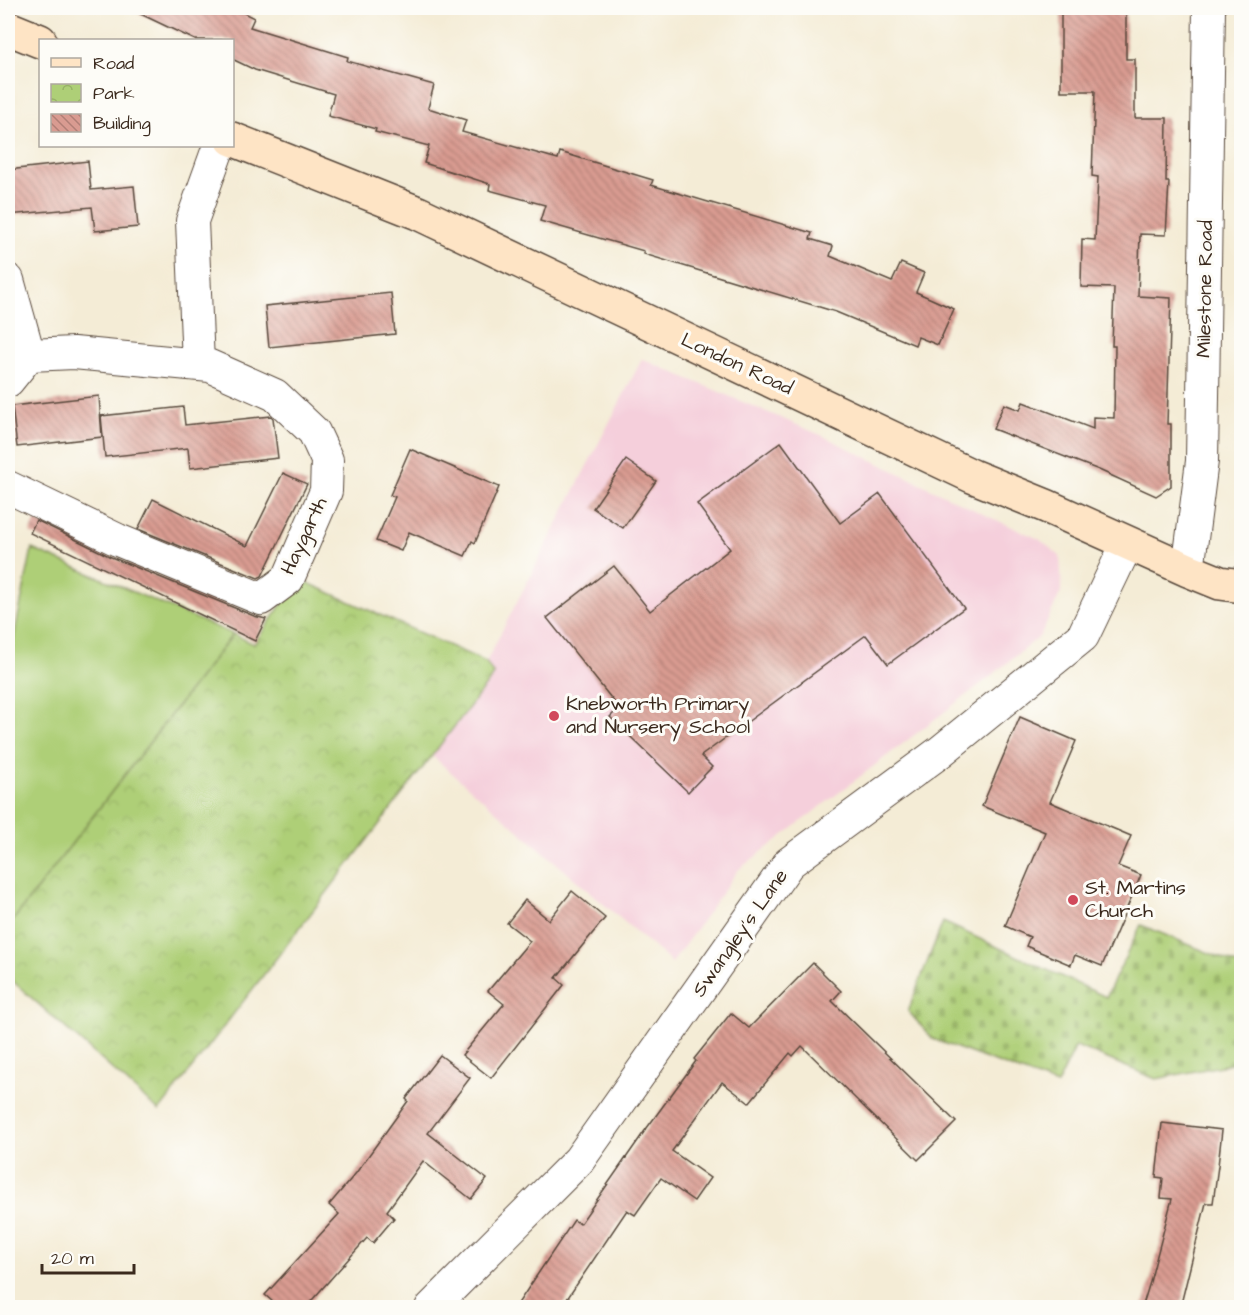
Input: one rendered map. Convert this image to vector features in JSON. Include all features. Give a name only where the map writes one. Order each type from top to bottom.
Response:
[{"type":"main road","points":[[8,28],[39,41]]},
{"type":"main road","name":"London Road","points":[[234,140],[418,213],[972,476],[1046,506],[1220,584],[1242,586]]},
{"type":"street","name":"Milestone Road","points":[[1188,570],[1202,461],[1209,8]]},
{"type":"street","points":[[198,364],[192,221],[219,147]]},
{"type":"street","points":[[8,280],[29,355],[8,381]]},
{"type":"street","name":"Haygarth","points":[[8,487],[118,540],[261,599],[288,579],[326,491],[327,460],[314,432],[275,395],[210,366],[198,364],[74,353],[29,355]]},
{"type":"street","name":"Swangley's Lane","points":[[431,1308],[579,1160],[789,863],[940,752],[1083,636],[1127,544]]},
{"type":"shaded area","name":"Knebworth Primary and Nursery School","points":[[642,359],[823,436],[1039,539],[1060,556],[1062,590],[1040,636],[738,870],[672,963],[431,755],[159,1111],[8,977],[8,927],[233,634],[254,644],[299,579],[486,662]]},
{"type":"green space","points":[[32,549],[233,634],[8,927],[8,666]]},
{"type":"green space","points":[[299,579],[486,662],[494,675],[159,1111],[8,977],[8,927],[233,634],[254,644]]},
{"type":"green space","points":[[943,922],[1106,997],[1141,925],[1241,966],[1241,1062],[1156,1079],[1076,1046],[1057,1085],[933,1039],[908,1011]]},
{"type":"building","points":[[128,8],[234,8],[254,18],[250,27],[348,57],[347,61],[434,85],[428,108],[466,120],[462,132],[558,159],[560,152],[653,180],[651,185],[812,233],[810,239],[833,246],[830,256],[892,282],[901,263],[924,273],[916,292],[954,309],[938,345],[918,337],[915,345],[836,312],[644,254],[644,251],[540,221],[545,205],[489,190],[490,184],[424,163],[429,146],[375,132],[376,129],[328,116],[334,94],[255,70],[234,60],[234,39],[193,39]]},
{"type":"building","points":[[1069,8],[1126,8],[1126,59],[1135,59],[1135,118],[1167,118],[1166,182],[1169,182],[1166,235],[1140,234],[1138,296],[1171,298],[1167,424],[1171,424],[1171,486],[1156,496],[1099,470],[993,429],[1004,404],[1020,410],[1023,402],[1093,429],[1093,417],[1114,418],[1115,346],[1112,346],[1114,288],[1081,287],[1082,239],[1095,240],[1098,177],[1092,176],[1095,91],[1061,91],[1061,12],[1069,12]]},
{"type":"building","points":[[88,161],[91,190],[134,186],[138,227],[95,231],[92,207],[8,215],[8,170]]},
{"type":"building","points":[[391,293],[395,334],[269,347],[265,306]]},
{"type":"building","points":[[99,396],[102,437],[17,447],[12,406]]},
{"type":"building","points":[[183,407],[185,425],[271,416],[278,458],[190,468],[188,448],[105,457],[101,416]]},
{"type":"building","points":[[781,442],[840,523],[880,494],[964,608],[888,664],[866,635],[701,756],[712,767],[688,792],[610,717],[619,708],[547,618],[614,566],[650,611],[730,549],[697,504]]},
{"type":"building","points":[[410,449],[499,487],[475,543],[472,541],[465,556],[409,532],[401,551],[376,541],[395,497],[390,495]]},
{"type":"building","points":[[626,460],[656,481],[623,528],[593,508]]},
{"type":"building","points":[[283,473],[307,484],[262,576],[258,578],[138,529],[153,499],[247,546]]},
{"type":"building","points":[[36,520],[111,557],[266,619],[255,641],[30,533]]},
{"type":"building","name":"St. Martins Church","points":[[1020,717],[1076,741],[1050,802],[1131,836],[1118,866],[1141,875],[1102,966],[1075,955],[1071,965],[1026,946],[1030,937],[1005,926],[1045,832],[982,806]]},
{"type":"building","points":[[572,891],[605,918],[556,978],[564,985],[491,1078],[462,1055],[504,1004],[488,991],[530,941],[507,923],[525,900],[549,920]]},
{"type":"building","points":[[813,963],[841,991],[832,1001],[956,1122],[918,1160],[802,1046],[793,1056],[790,1053],[749,1103],[722,1082],[672,1151],[710,1178],[694,1201],[661,1178],[635,1215],[627,1210],[561,1308],[515,1308],[574,1220],[580,1224],[696,1061],[694,1059],[731,1013],[749,1028]]},
{"type":"building","points":[[440,1055],[470,1078],[428,1133],[487,1179],[471,1199],[423,1161],[387,1211],[394,1218],[373,1243],[367,1238],[305,1308],[280,1308],[265,1295],[339,1214],[329,1205],[356,1173],[408,1101],[406,1099]]},
{"type":"building","points":[[1162,1123],[1222,1130],[1213,1203],[1206,1203],[1180,1308],[1142,1308],[1172,1199],[1161,1198],[1163,1178],[1156,1177]]},
{"type":"place","name":"Knebworth Primary and Nursery School","points":[[554,716]]},
{"type":"place","name":"St. Martins Church","points":[[1073,900]]}]
